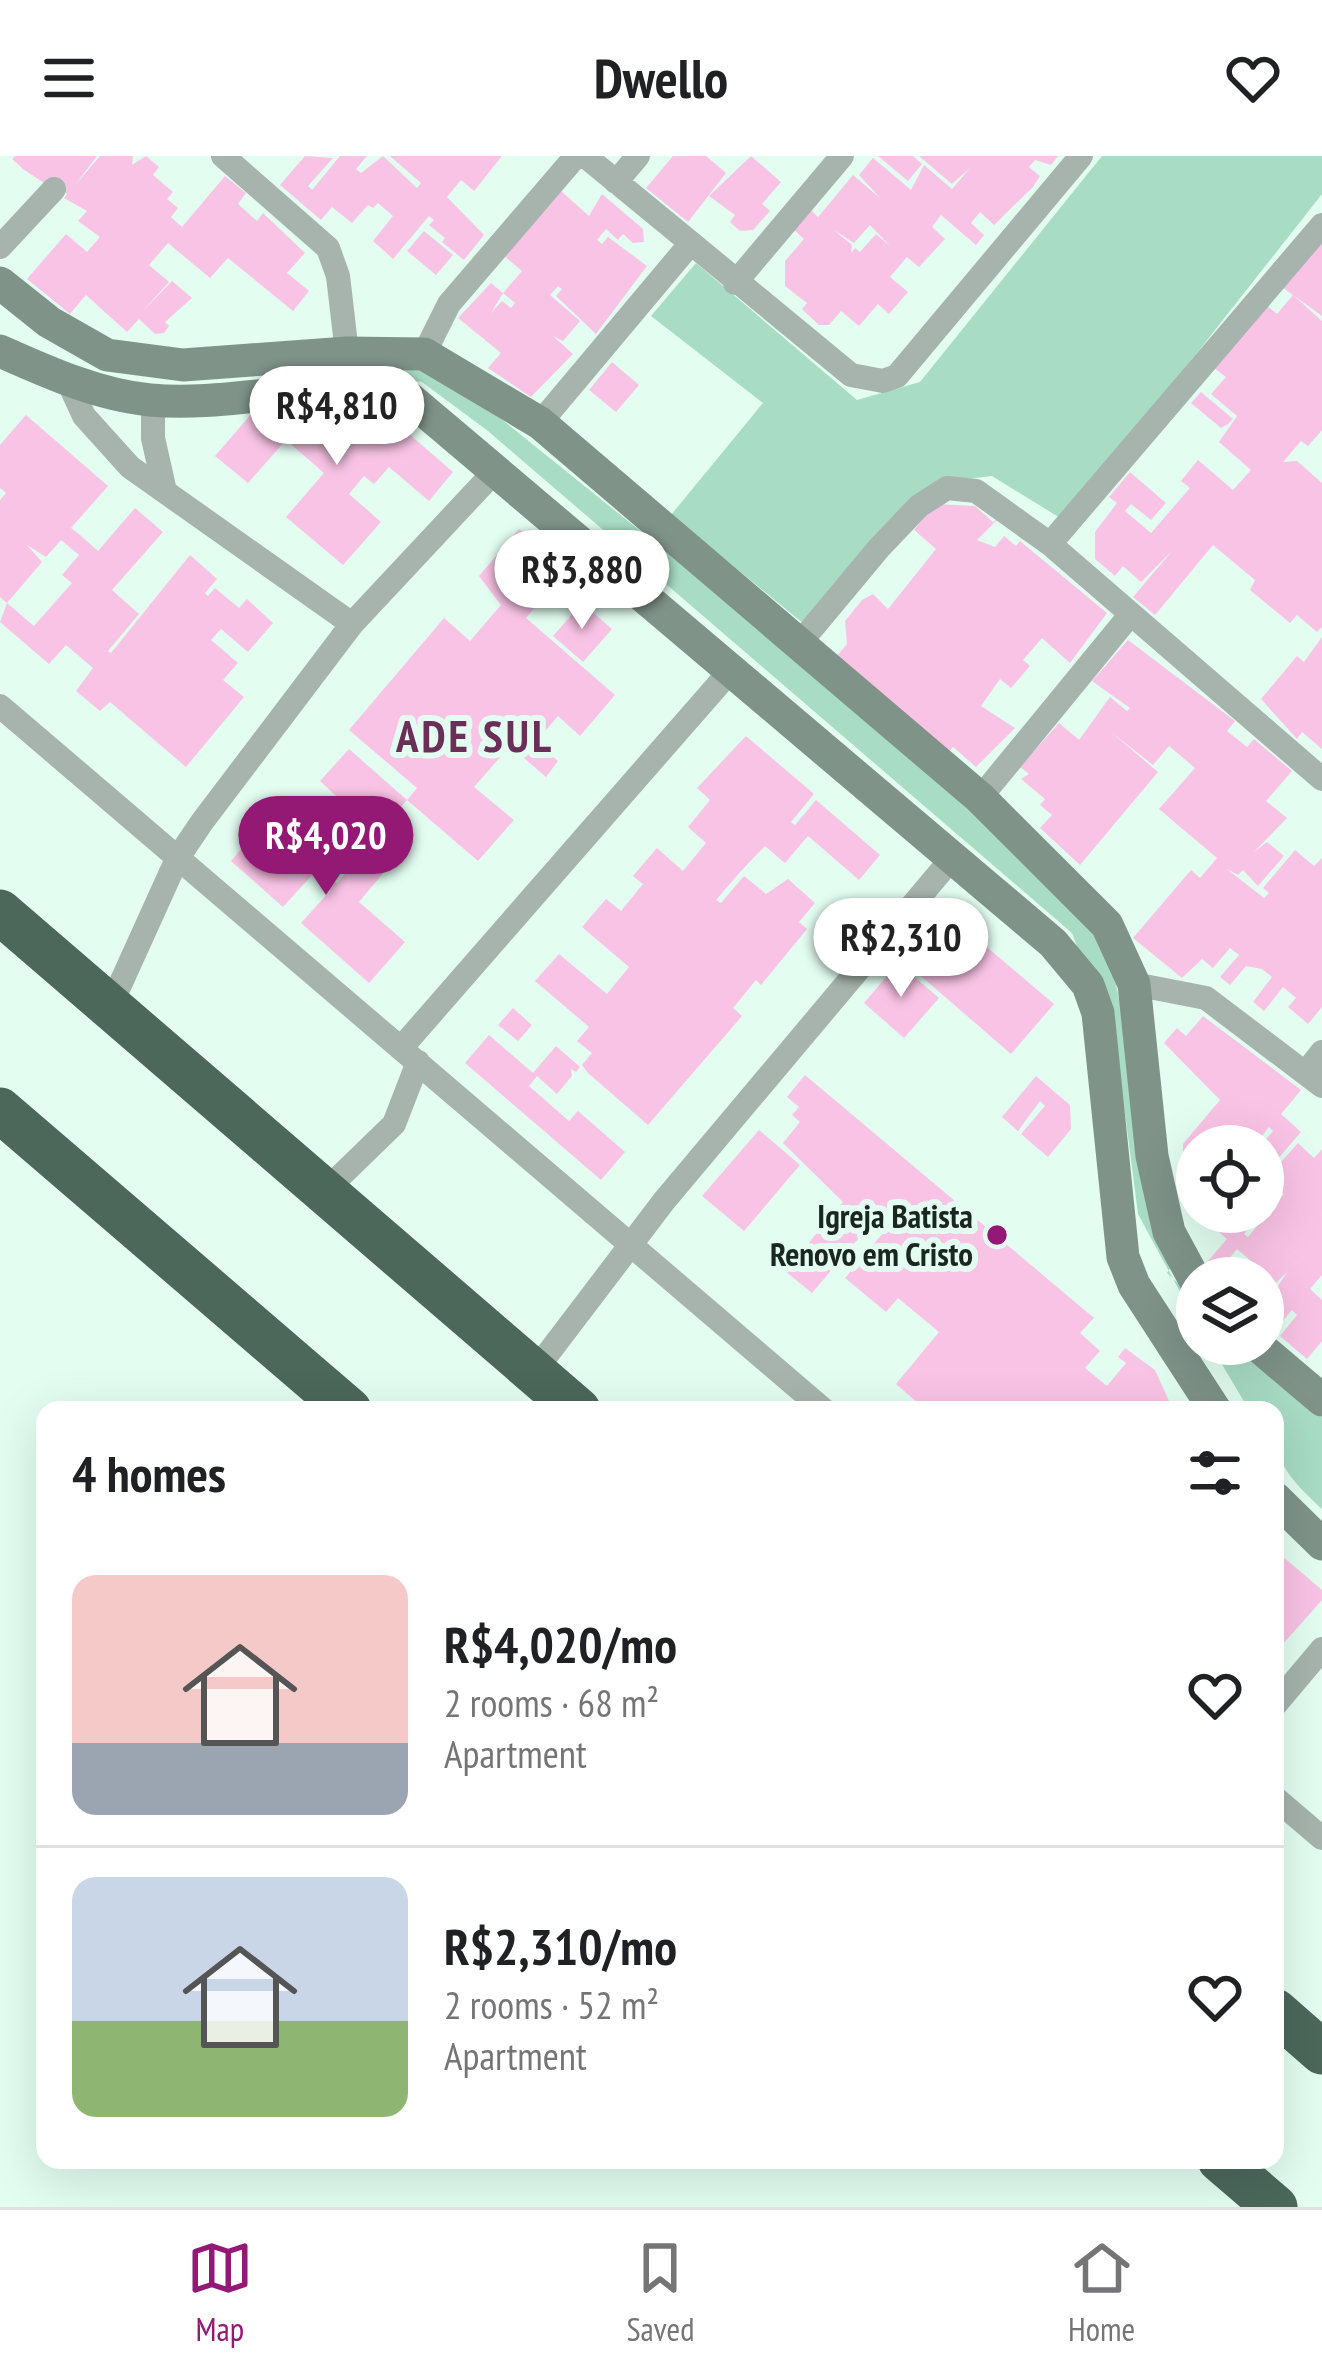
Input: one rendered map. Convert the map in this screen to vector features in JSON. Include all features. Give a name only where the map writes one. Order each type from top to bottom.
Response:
[{"type":"highway","points":[[0,912],[568,1401]]},
{"type":"highway","points":[[0,1110],[339,1401]]},
{"type":"highway","points":[[1284,2019],[1322,2052]]},
{"type":"highway","points":[[1231,2169],[1275,2207]]},
{"type":"street","points":[[223,156],[252,165],[328,248],[338,276],[347,353]]},
{"type":"street","points":[[424,354],[449,304],[576,156]]},
{"type":"street","points":[[585,156],[851,375],[883,381],[897,376],[1081,156]]},
{"type":"street","points":[[616,182],[638,156]]},
{"type":"street","points":[[735,283],[842,156]]},
{"type":"street","points":[[0,247],[54,189]]},
{"type":"street","points":[[1051,544],[1322,225]]},
{"type":"street","points":[[540,424],[691,243]]},
{"type":"street","points":[[0,283],[76,340],[131,361],[247,364],[347,353],[424,354],[540,424],[980,798],[1107,925],[1134,984],[1152,1156],[1169,1232],[1183,1257]]},
{"type":"street","points":[[0,351],[68,379],[153,400],[371,388],[409,398],[1053,943],[1088,985],[1098,1013],[1123,1257],[1134,1285],[1210,1401]]},
{"type":"street","points":[[68,379],[83,416],[111,449],[352,624]]},
{"type":"street","points":[[153,400],[153,438],[164,487]]},
{"type":"street","points":[[110,1006],[177,859],[352,624],[496,470]]},
{"type":"street","points":[[799,644],[919,506],[947,488],[976,491],[1051,544],[1322,779]]},
{"type":"street","points":[[980,798],[1130,615]]},
{"type":"street","points":[[324,1192],[387,1134],[410,1054],[732,669]]},
{"type":"street","points":[[0,706],[814,1401]]},
{"type":"street","points":[[534,1372],[631,1243],[953,857]]},
{"type":"street","points":[[1134,984],[1206,998],[1317,1070]]},
{"type":"street","points":[[1283,1365],[1320,1394]]},
{"type":"street","points":[[1284,1507],[1322,1544]]},
{"type":"street","points":[[1284,1694],[1322,1649]]},
{"type":"street","points":[[1284,1806],[1322,1838]]},
{"type":"green space","points":[[1102,156],[1322,156],[1322,194],[1065,521],[992,476],[940,482],[804,624],[671,515],[763,403],[651,316],[696,263],[857,400],[920,382]]},
{"type":"green space","points":[[326,368],[439,369],[807,665],[1104,927],[1174,1263],[1169,1271],[1138,1214],[1118,1059],[1072,933],[488,431],[422,382]]},
{"type":"green space","points":[[1222,1365],[1266,1365],[1322,1417],[1322,1509],[1284,1466],[1284,1401],[1244,1401]]},
{"type":"building","points":[[97,156],[75,185],[100,156],[133,156],[132,165],[146,156],[159,167],[153,175],[173,192],[167,199],[178,208],[171,217],[182,227],[225,176],[246,193],[238,204],[257,221],[263,213],[305,253],[287,273],[309,291],[293,311],[228,258],[210,278],[168,243],[149,265],[169,282],[142,312],[172,281],[192,298],[165,322],[169,326],[164,333],[155,334],[139,319],[127,332],[86,295],[70,314],[27,279],[66,234],[87,252],[100,237],[78,221],[87,211],[64,198],[67,194],[48,178],[44,183],[23,169],[12,159]]},
{"type":"building","points":[[305,156],[333,158],[308,186],[312,190],[340,156],[367,156],[356,169],[361,173],[383,156],[417,188],[421,183],[390,156],[502,156],[474,191],[461,180],[447,197],[484,235],[464,260],[442,242],[445,238],[429,225],[434,220],[429,216],[393,259],[373,241],[393,216],[378,203],[373,208],[368,205],[352,223],[332,207],[321,220],[280,185]]},
{"type":"building","points":[[673,156],[706,156],[726,173],[688,222],[646,188]]},
{"type":"building","points":[[751,156],[781,182],[762,204],[770,211],[753,230],[740,231],[730,222],[735,215],[709,196]]},
{"type":"building","points":[[878,156],[913,156],[922,164],[908,181]]},
{"type":"building","points":[[919,156],[1058,156],[1051,165],[1035,160],[1029,167],[1040,176],[994,225],[980,212],[971,223],[984,235],[976,245],[941,215],[932,227],[945,239],[919,267],[907,257],[890,277],[908,292],[889,314],[878,304],[859,326],[841,311],[829,325],[819,325],[802,309],[807,303],[785,286],[785,261],[804,239],[794,230],[811,210],[818,217],[853,175],[881,199],[859,175],[873,158],[911,190],[924,165],[952,189],[970,168],[952,184]],"holes":[[[870,225],[890,246],[876,234],[860,252],[855,248],[851,253],[852,245],[834,230],[854,243]]]},
{"type":"building","points":[[561,191],[589,216],[602,194],[643,229],[644,242],[633,243],[623,234],[618,240],[606,229],[597,240],[602,244],[608,237],[647,266],[596,334],[556,296],[562,289],[558,286],[550,295],[580,321],[563,341],[553,336],[573,354],[531,397],[488,368],[501,353],[458,318],[491,283],[503,293],[522,271],[504,256]],"holes":[[[503,293],[515,303],[511,308],[502,301],[491,313]]]},
{"type":"building","points":[[424,231],[453,255],[436,275],[407,251]]},
{"type":"building","points":[[1322,239],[1322,316],[1282,287]]},
{"type":"building","points":[[1293,295],[1322,321],[1322,430],[1308,446],[1301,441],[1283,462],[1297,461],[1322,483],[1322,627],[1317,632],[1297,615],[1290,623],[1250,590],[1255,580],[1213,545],[1155,615],[1133,597],[1172,551],[1141,582],[1123,566],[1115,576],[1095,559],[1095,532],[1117,503],[1109,497],[1130,472],[1166,503],[1151,520],[1131,504],[1125,511],[1151,533],[1190,488],[1181,481],[1198,460],[1233,490],[1251,470],[1219,442],[1237,416],[1211,394],[1226,377],[1214,368],[1266,305],[1277,314]]},
{"type":"building","points":[[612,362],[639,385],[616,412],[589,390]]},
{"type":"building","points":[[1201,392],[1233,419],[1228,424],[1221,428],[1191,403]]},
{"type":"building","points":[[379,408],[453,472],[429,501],[389,467],[374,484],[364,476],[349,494],[381,522],[343,565],[286,517],[324,473],[286,440],[248,483],[215,456],[253,412],[262,419]]},
{"type":"building","points":[[26,415],[108,486],[71,528],[98,551],[135,508],[163,532],[112,590],[139,614],[108,651],[111,653],[190,555],[217,579],[205,593],[208,596],[215,588],[239,608],[247,599],[273,623],[248,652],[221,629],[211,640],[238,663],[223,680],[244,697],[186,767],[110,702],[100,711],[76,691],[93,668],[66,645],[49,664],[0,622],[7,603],[0,597],[0,500],[6,493],[0,488],[0,445]],"holes":[[[61,540],[79,555],[62,575],[72,583],[34,626],[7,603],[42,562],[27,545],[46,557]]]},
{"type":"building","points":[[935,504],[975,506],[993,522],[1000,517],[977,540],[995,547],[1004,536],[1016,546],[1020,541],[1107,613],[1070,663],[1042,638],[1023,660],[1030,666],[1011,688],[1000,679],[981,706],[1015,728],[976,767],[953,747],[948,753],[836,657],[847,644],[845,621],[862,600],[873,594],[888,609],[936,549],[914,530]]},
{"type":"building","points":[[519,529],[566,570],[526,618],[615,695],[580,736],[558,716],[536,742],[558,761],[546,777],[510,746],[474,787],[514,820],[478,861],[407,800],[417,788],[349,730],[444,618],[470,641],[501,605],[479,576]]},
{"type":"building","points":[[582,603],[612,629],[583,662],[553,636]]},
{"type":"building","points":[[1322,637],[1322,749],[1302,732],[1297,739],[1261,699],[1297,656],[1304,662]]},
{"type":"building","points":[[1128,640],[1235,721],[1227,731],[1247,747],[1254,739],[1292,771],[1266,801],[1287,818],[1254,852],[1267,842],[1284,856],[1258,886],[1243,870],[1238,875],[1227,869],[1264,898],[1269,893],[1263,888],[1295,850],[1314,866],[1322,858],[1322,1007],[1308,1024],[1288,1007],[1296,998],[1283,987],[1264,1011],[1253,1002],[1272,977],[1262,969],[1246,966],[1230,985],[1220,977],[1239,955],[1230,948],[1213,968],[1202,959],[1182,978],[1133,938],[1191,870],[1200,878],[1217,858],[1159,809],[1195,768],[1169,746],[1153,765],[1111,732],[1158,772],[1080,865],[1040,828],[1052,815],[1040,805],[1045,799],[1021,779],[1029,774],[1020,767],[1059,723],[1079,740],[1110,697],[1127,711],[1130,708],[1092,681]]},
{"type":"building","points":[[746,736],[814,794],[791,822],[795,825],[816,800],[880,855],[859,880],[808,836],[785,863],[765,846],[740,872],[716,900],[721,903],[744,876],[766,894],[788,879],[815,903],[799,922],[807,929],[761,985],[756,980],[733,1008],[742,1016],[648,1125],[588,1073],[582,1065],[592,1053],[577,1041],[589,1027],[535,981],[559,954],[607,994],[629,967],[582,927],[606,899],[621,911],[643,884],[633,876],[657,848],[683,871],[706,843],[688,827],[710,800],[697,788]]},
{"type":"building","points":[[349,749],[407,800],[378,835],[320,781]]},
{"type":"building","points":[[265,821],[337,883],[372,842],[394,860],[359,902],[405,942],[369,983],[301,923],[330,891],[312,875],[283,907],[231,861]]},
{"type":"building","points":[[949,915],[1054,1004],[1011,1054],[907,964]]},
{"type":"building","points":[[898,963],[939,998],[904,1038],[864,1003]]},
{"type":"building","points":[[513,1008],[532,1025],[518,1041],[498,1025]]},
{"type":"building","points":[[1203,1016],[1301,1090],[1281,1114],[1301,1132],[1284,1152],[1284,1125],[1199,1125],[1220,1100],[1164,1043],[1177,1028],[1186,1036]]},
{"type":"building","points":[[489,1035],[533,1073],[556,1046],[580,1067],[576,1072],[571,1069],[572,1076],[557,1094],[537,1076],[529,1086],[569,1121],[578,1111],[625,1152],[601,1180],[465,1063]]},
{"type":"building","points":[[805,1075],[1094,1318],[1080,1333],[1100,1351],[1085,1368],[1107,1386],[1126,1363],[1118,1357],[1125,1348],[1155,1370],[1169,1401],[916,1401],[896,1384],[939,1332],[898,1298],[886,1312],[845,1278],[893,1221],[888,1217],[877,1231],[870,1225],[812,1293],[785,1271],[843,1202],[783,1143],[800,1122],[792,1115],[799,1107],[787,1097]]},
{"type":"building","points":[[1036,1076],[1070,1105],[1071,1129],[1048,1157],[1021,1134],[1045,1106],[1040,1101],[1018,1131],[1002,1117]]},
{"type":"building","points":[[759,1130],[800,1165],[744,1231],[702,1196]]},
{"type":"building","points":[[1298,1143],[1314,1158],[1322,1149],[1322,1275],[1310,1289],[1322,1300],[1322,1341],[1307,1359],[1284,1339],[1284,1331],[1297,1315],[1292,1310],[1284,1319],[1288,1271],[1284,1275],[1284,1257],[1246,1257],[1237,1249],[1230,1257],[1211,1257],[1227,1239],[1220,1233],[1248,1237],[1251,1233],[1284,1233],[1284,1159]]},
{"type":"building","points":[[1284,1558],[1322,1590],[1322,1600],[1284,1643]]},
{"type":"place","name":"Igreja Batista Renovo em Cristo","points":[[997,1235]]},
{"type":"district","name":"ADE SUL","points":[[475,736]]}]
